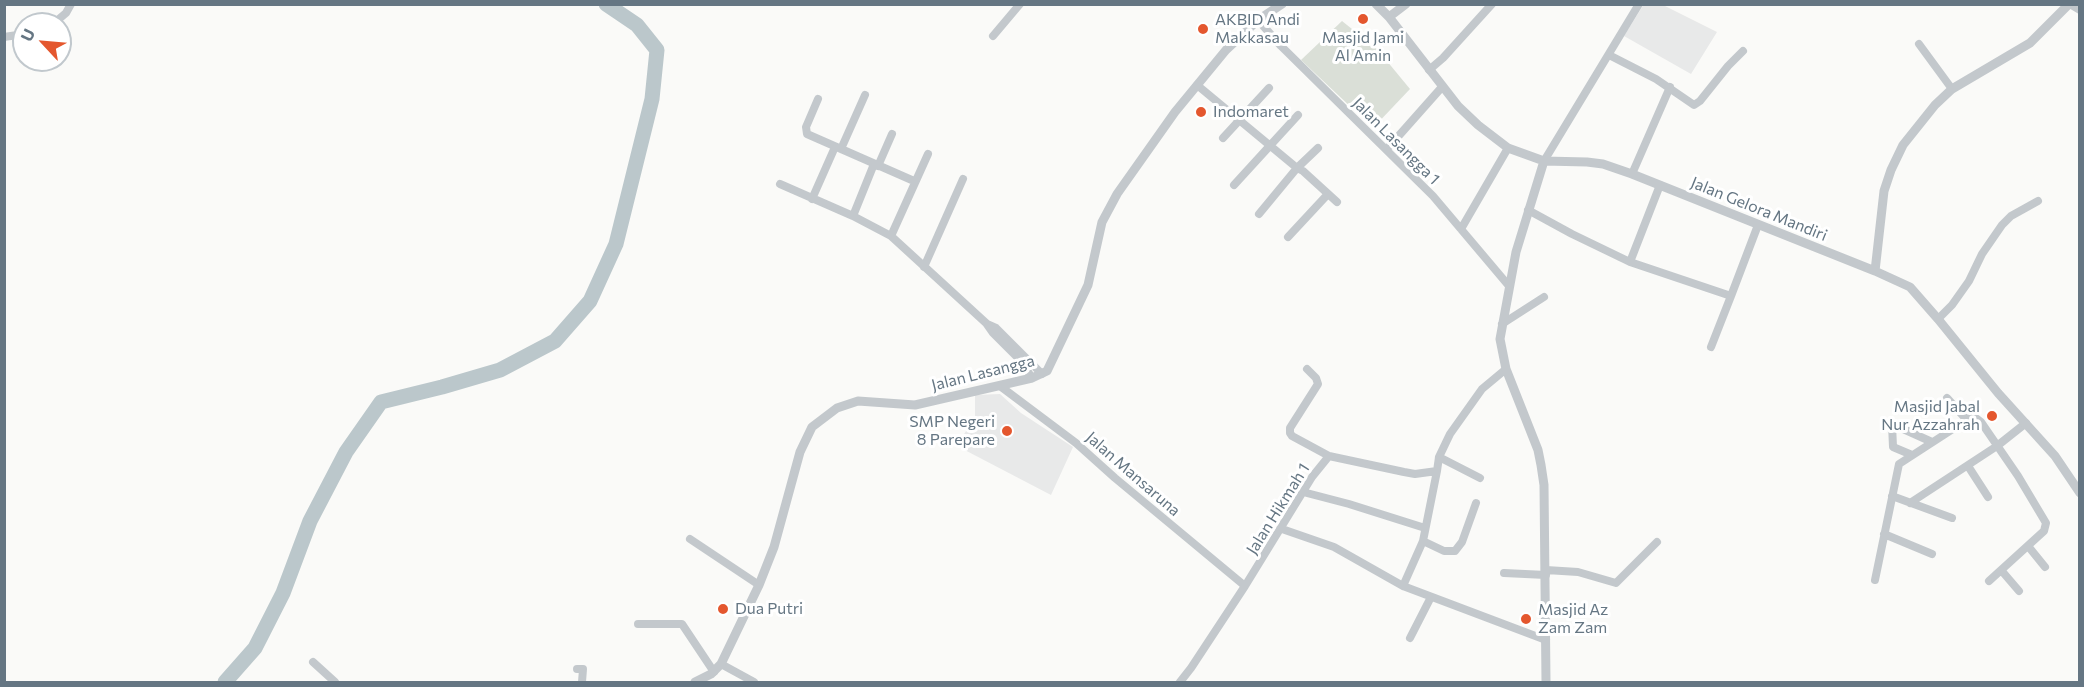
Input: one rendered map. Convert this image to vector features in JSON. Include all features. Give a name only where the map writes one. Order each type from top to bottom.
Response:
[{"type":"street","points":[[993,36],[1020,4]]},
{"type":"street","name":"Jalan Lasangga","points":[[695,682],[714,672],[720,664],[759,585],[774,547],[805,439],[818,421],[837,408],[858,401],[915,405],[1032,378],[1042,374],[1050,367],[1088,285],[1102,222],[1108,209],[1140,161],[1226,50],[1258,21],[1282,4]]},
{"type":"street","name":"Jalan Gelora Mandiri","points":[[1376,4],[1389,17],[1458,106],[1508,148],[1544,162],[1595,163],[1632,174],[1910,287],[1998,393],[2055,456],[2079,493]]},
{"type":"street","points":[[1389,17],[1406,4]]},
{"type":"street","points":[[1429,70],[1443,58],[1492,4]]},
{"type":"street","points":[[1546,682],[1544,485],[1538,450],[1506,369],[1500,339],[1502,324],[1528,210],[1544,162],[1639,4]]},
{"type":"street","points":[[1875,271],[1880,215],[1890,170],[1903,145],[1917,127],[1952,89],[2031,43],[2069,4],[2079,10]]},
{"type":"street","name":"Jalan Lasangga 1","points":[[1258,21],[1433,196],[1509,286]]},
{"type":"street","points":[[1919,44],[1952,89]]},
{"type":"street","points":[[1610,55],[1670,87],[1692,105],[1697,104],[1743,51]]},
{"type":"street","points":[[1197,85],[1303,171],[1337,202]]},
{"type":"street","points":[[1387,149],[1442,87]]},
{"type":"street","points":[[1632,174],[1670,87]]},
{"type":"street","points":[[1223,138],[1269,88]]},
{"type":"street","points":[[812,199],[866,95]]},
{"type":"street","points":[[818,99],[805,131],[810,136],[914,181]]},
{"type":"street","points":[[1234,185],[1298,116]]},
{"type":"street","points":[[853,216],[892,134]]},
{"type":"street","points":[[1259,214],[1297,168],[1318,148]]},
{"type":"street","points":[[1461,229],[1508,148]]},
{"type":"street","points":[[891,236],[928,154]]},
{"type":"street","points":[[924,267],[963,179]]},
{"type":"street","points":[[780,184],[853,216],[891,236],[986,323],[1022,362],[1032,378]]},
{"type":"street","points":[[1630,262],[1660,185]]},
{"type":"street","points":[[1288,237],[1329,194]]},
{"type":"street","points":[[1938,319],[1952,305],[1969,281],[1982,254],[2002,225],[2011,216],[2038,201]]},
{"type":"street","points":[[1528,210],[1630,262],[1731,296]]},
{"type":"street","points":[[1711,347],[1758,225]]},
{"type":"street","points":[[1502,324],[1544,297]]},
{"type":"street","points":[[986,323],[996,328],[1042,374]]},
{"type":"street","points":[[1307,369],[1318,384],[1290,428],[1290,433],[1329,456]]},
{"type":"street","points":[[1403,586],[1423,541],[1439,457],[1450,434],[1482,389],[1506,369]]},
{"type":"street","name":"Jalan Mansaruna","points":[[1000,386],[1076,443],[1245,586]]},
{"type":"street","points":[[1947,398],[1966,419]]},
{"type":"street","points":[[1875,580],[1899,464],[1973,416],[1978,419],[1997,446],[2046,523],[2044,531],[1989,581]]},
{"type":"street","points":[[1910,503],[1997,446],[2026,423]]},
{"type":"street","points":[[1912,455],[1893,447],[1892,424],[1932,442]]},
{"type":"street","name":"Jalan Hikmah 1","points":[[1180,682],[1282,529],[1303,492],[1329,456],[1414,474],[1437,471]]},
{"type":"street","points":[[1439,457],[1480,478]]},
{"type":"street","points":[[1968,466],[1988,497]]},
{"type":"street","points":[[1303,492],[1425,528]]},
{"type":"street","points":[[1892,496],[1952,518]]},
{"type":"street","points":[[1423,541],[1444,551],[1455,551],[1461,542],[1476,503]]},
{"type":"street","points":[[1282,529],[1335,547],[1403,586],[1546,640]]},
{"type":"street","points":[[1884,534],[1932,554]]},
{"type":"street","points":[[690,538],[759,585]]},
{"type":"street","points":[[1504,573],[1578,572],[1616,583],[1658,542]]},
{"type":"street","points":[[2028,546],[2045,567]]},
{"type":"street","points":[[2001,570],[2019,591]]},
{"type":"street","points":[[1410,639],[1431,597]]},
{"type":"street","points":[[638,624],[682,624],[714,672]]},
{"type":"street","points":[[313,662],[335,682]]},
{"type":"street","points":[[720,664],[754,682]]},
{"type":"street","points":[[577,669],[583,670],[582,682]]},
{"type":"shaded area","points":[[1644,4],[1663,5],[1717,32],[1691,74],[1624,36]]},
{"type":"shaded area","points":[[1342,21],[1377,49],[1410,89],[1373,128],[1301,60]]},
{"type":"shaded area","name":"SMP Negeri 8 Parepare","points":[[1000,394],[1021,413],[1073,447],[1051,495],[957,446],[975,416],[975,395]]},
{"type":"waterway","points":[[225,682],[255,648],[283,593],[310,521],[346,452],[381,402],[500,370],[555,341],[590,301],[616,244],[652,99],[657,50],[637,25],[606,4]]},
{"type":"place","name":"Masjid Jami Al Amin","points":[[1363,19]]},
{"type":"place","name":"AKBID Andi Makkasau","points":[[1203,29]]},
{"type":"place","name":"Indomaret","points":[[1201,112]]},
{"type":"place","name":"Masjid Jabal Nur Azzahrah","points":[[1992,416]]},
{"type":"place","name":"SMP Negeri 8 Parepare","points":[[1007,431]]},
{"type":"place","name":"Dua Putri","points":[[723,609]]},
{"type":"place","name":"Masjid Az Zam Zam","points":[[1526,619]]}]
